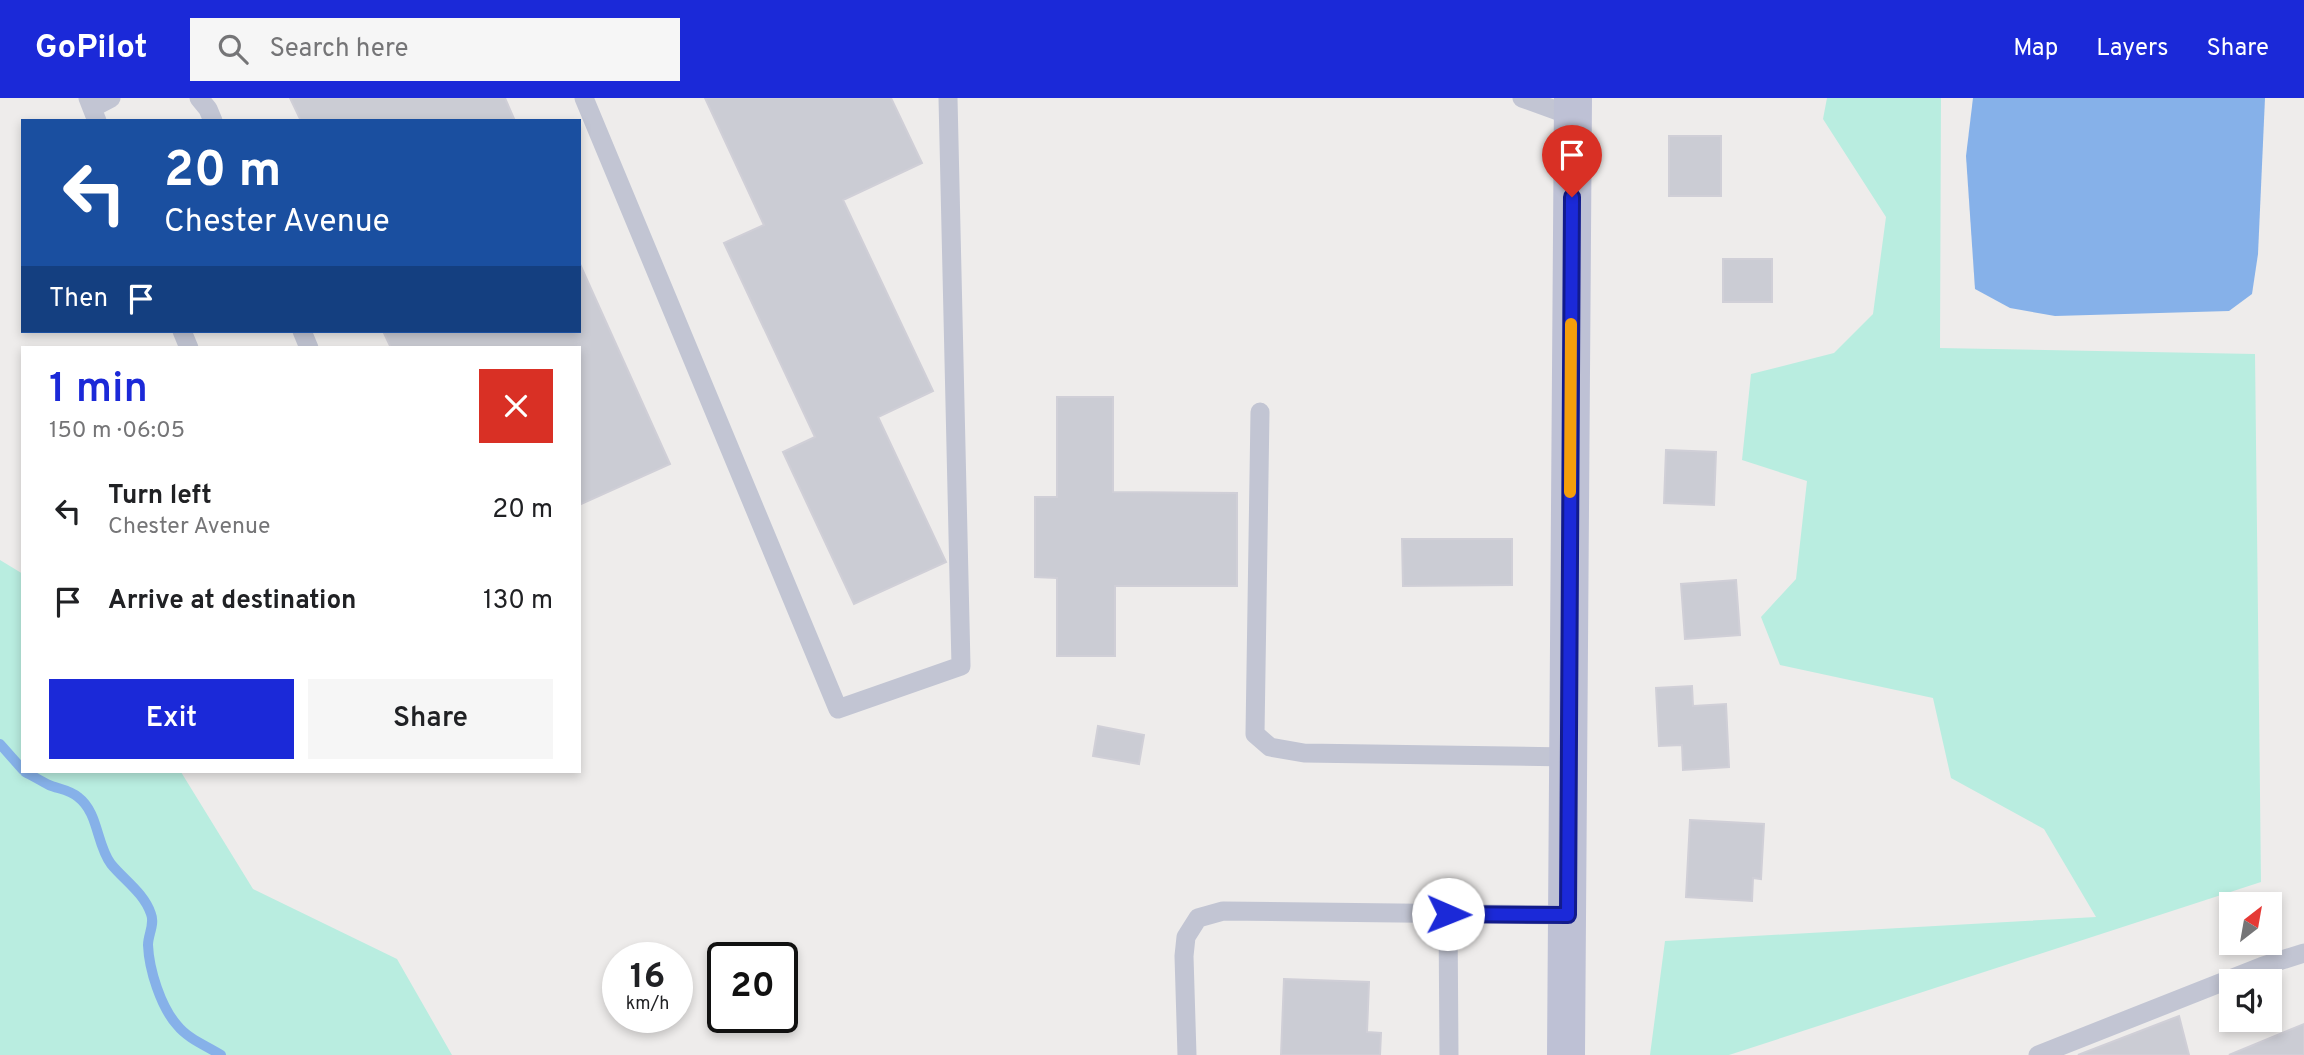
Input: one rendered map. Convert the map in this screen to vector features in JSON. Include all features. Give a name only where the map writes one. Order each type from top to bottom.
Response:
[{"type":"street","points":[[1566,1055],[1572,107]]},
{"type":"lane","points":[[93,109],[111,98]]},
{"type":"lane","points":[[200,98],[212,119]]},
{"type":"lane","points":[[584,98],[838,709],[961,666],[948,98]]},
{"type":"lane","points":[[1522,98],[1572,107]]},
{"type":"lane","points":[[1260,412],[1255,734],[1270,747],[1304,753],[1569,757]]},
{"type":"lane","points":[[1186,1055],[1184,956],[1186,937],[1198,918],[1223,911],[1568,915]]},
{"type":"lane","points":[[1448,914],[1449,1055]]},
{"type":"lane","points":[[2038,1055],[2263,966],[2304,953]]},
{"type":"green space","points":[[1827,98],[1941,98],[1940,348],[2255,354],[2261,882],[2230,892],[2219,892],[2219,896],[1729,1055],[1650,1055],[1665,941],[2096,917],[2044,829],[1951,778],[1933,698],[1780,665],[1761,617],[1796,579],[1807,481],[1742,460],[1751,374],[1834,353],[1873,314],[1886,217],[1823,119]]},
{"type":"green space","points":[[0,560],[21,573],[21,773],[182,773],[253,889],[397,959],[452,1055],[0,1055]]},
{"type":"water","points":[[1973,98],[2265,98],[2258,254],[2252,294],[2229,311],[2055,316],[2010,308],[1975,289],[1966,156]]},
{"type":"building","points":[[290,98],[505,98],[514,119],[300,119]]},
{"type":"building","points":[[705,98],[891,98],[922,163],[843,200],[933,391],[878,417],[946,562],[854,604],[783,452],[815,437],[724,243],[764,225]]},
{"type":"building","points":[[1669,136],[1721,136],[1721,196],[1669,196]]},
{"type":"building","points":[[1723,259],[1772,259],[1772,302],[1723,302]]},
{"type":"building","points":[[581,266],[670,464],[581,504],[581,346],[390,346],[384,333],[581,333]]},
{"type":"building","points":[[1057,397],[1113,397],[1113,492],[1237,493],[1237,586],[1115,586],[1115,656],[1057,656],[1057,578],[1035,577],[1035,497],[1057,497]]},
{"type":"building","points":[[1666,450],[1716,452],[1714,505],[1664,503]]},
{"type":"building","points":[[1402,539],[1512,539],[1512,585],[1403,586]]},
{"type":"building","points":[[1736,580],[1740,635],[1685,639],[1681,584]]},
{"type":"building","points":[[1692,686],[1693,706],[1726,704],[1729,767],[1683,770],[1682,745],[1659,746],[1656,688]]},
{"type":"building","points":[[1098,726],[1144,735],[1139,764],[1093,756]]},
{"type":"building","points":[[1690,820],[1764,824],[1761,879],[1753,878],[1752,901],[1686,897]]},
{"type":"building","points":[[1284,979],[1369,982],[1367,1032],[1381,1033],[1380,1055],[1281,1055]]},
{"type":"building","points":[[2179,1016],[2189,1055],[2078,1055]]},
{"type":"building","points":[[2304,1024],[2304,1055],[2229,1055]]},
{"type":"waterway","points":[[0,744],[21,768]]},
{"type":"waterway","points":[[27,773],[72,793],[90,811],[106,856],[148,906],[152,922],[148,941],[149,955],[153,977],[166,1008],[177,1025],[187,1034],[221,1055]]},
{"type":"slow traffic","points":[[1570,492],[1571,324]]},
{"type":"route","points":[[1448,914],[1568,915],[1572,197]]}]
